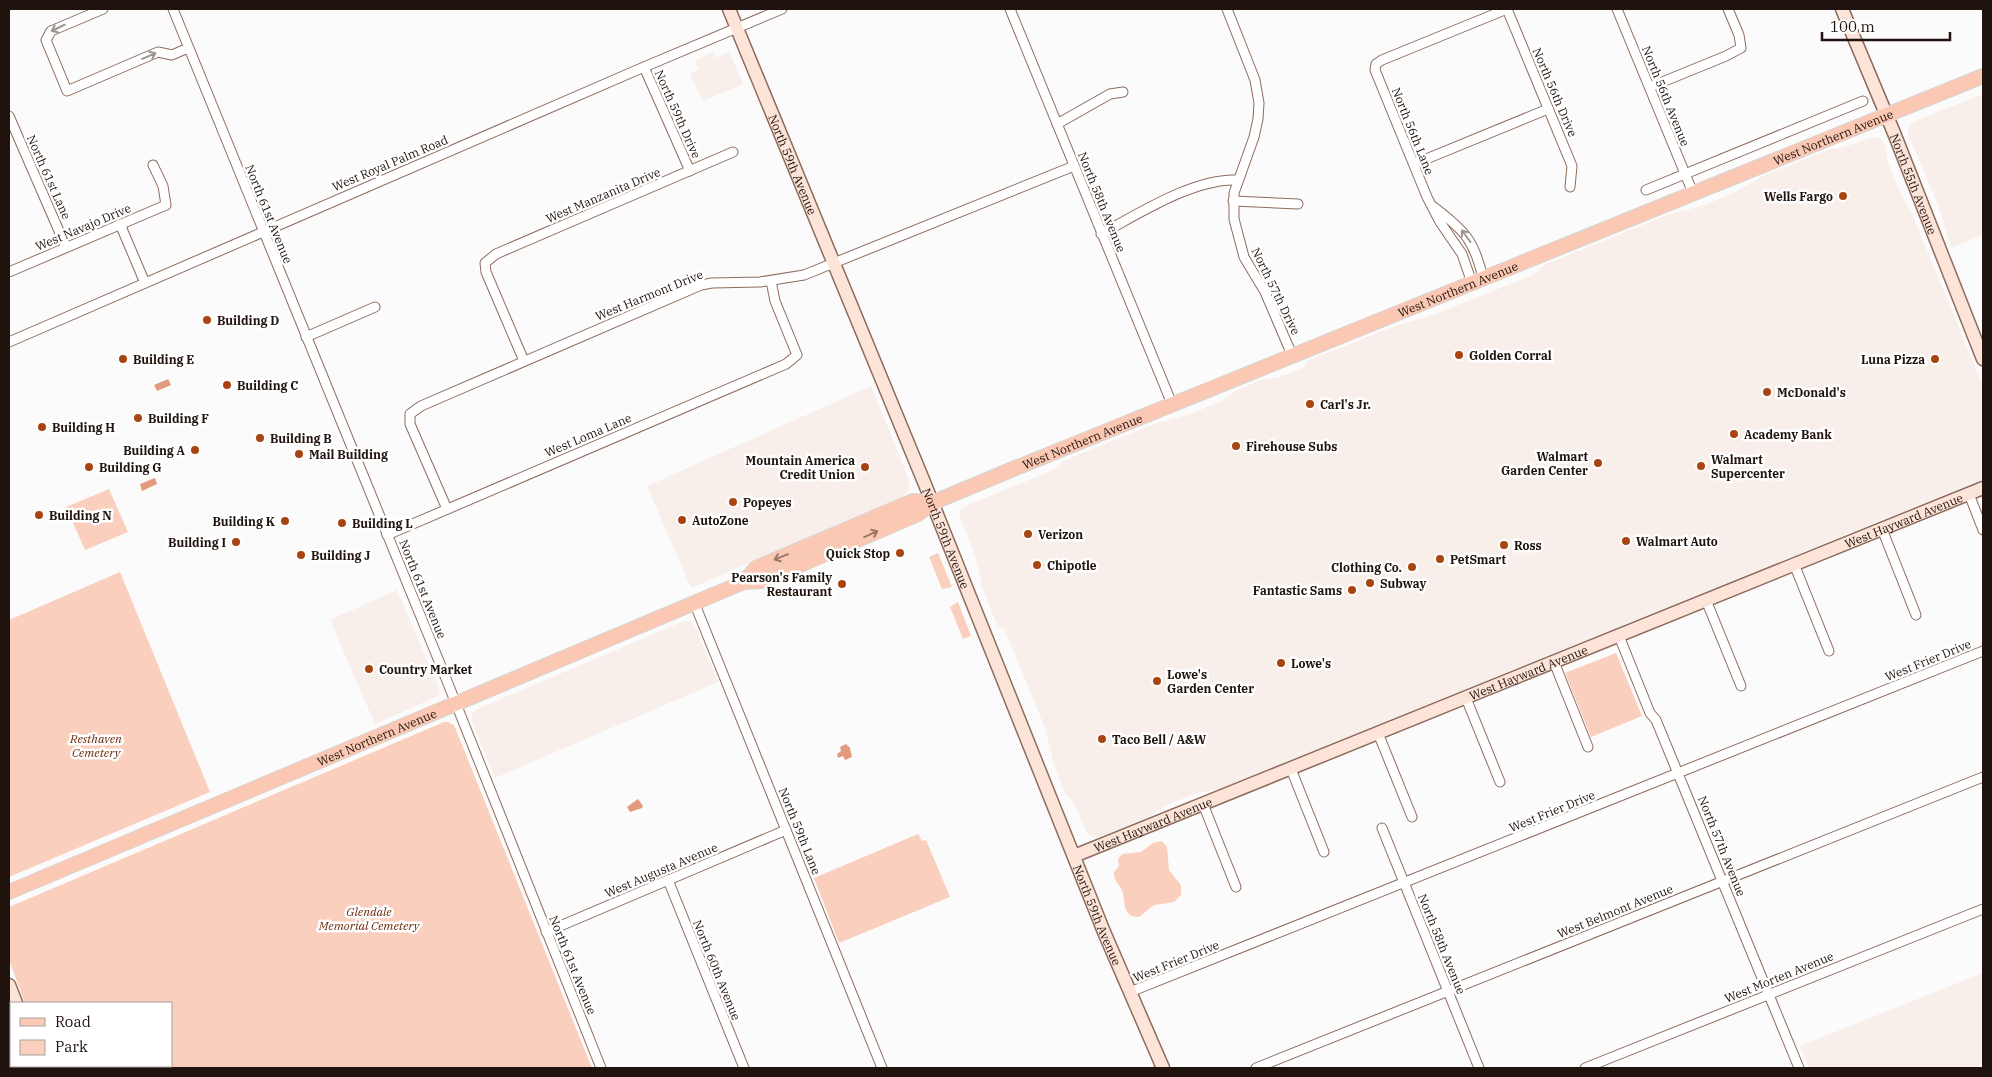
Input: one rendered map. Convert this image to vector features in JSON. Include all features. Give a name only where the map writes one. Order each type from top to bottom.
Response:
[{"type":"main road","name":"West Northern Avenue","points":[[9,892],[694,602],[744,582],[763,581],[918,514],[932,502],[1983,76]]},
{"type":"street","points":[[103,9],[51,31],[46,40],[67,91],[158,52],[172,55],[188,48]]},
{"type":"street","name":"North 61st Avenue","points":[[173,9],[456,704],[601,1068]]},
{"type":"street","name":"North 59th Avenue","points":[[729,9],[932,502],[1074,856],[1163,1068]]},
{"type":"street","name":"West Royal Palm Road","points":[[9,342],[644,66],[782,9]]},
{"type":"street","name":"North 58th Avenue","points":[[1010,9],[1172,404]]},
{"type":"street","name":"North 57th Drive","points":[[1227,9],[1255,80],[1259,103],[1254,136],[1237,180],[1234,219],[1244,257],[1264,292],[1292,355]]},
{"type":"street","name":"North 56th Lane","points":[[1477,281],[1432,206],[1375,70],[1376,64],[1382,60],[1507,9]]},
{"type":"street","name":"North 56th Drive","points":[[1507,9],[1572,166],[1570,187]]},
{"type":"street","name":"North 56th Avenue","points":[[1617,9],[1692,193]]},
{"type":"street","points":[[1650,87],[1741,48],[1739,35],[1728,9]]},
{"type":"street","name":"North 55th Avenue","points":[[1842,9],[1887,115],[1983,358]]},
{"type":"street","name":"North 59th Drive","points":[[644,66],[690,172]]},
{"type":"street","points":[[1057,124],[1110,94],[1123,92]]},
{"type":"street","name":"West Northern Avenue","points":[[1646,190],[1863,101]]},
{"type":"street","points":[[1414,164],[1548,109]]},
{"type":"street","name":"North 61st Lane","points":[[9,116],[66,248]]},
{"type":"street","name":"West Manzanita Drive","points":[[524,361],[486,272],[485,263],[496,254],[733,152]]},
{"type":"street","name":"West Navajo Drive","points":[[9,272],[166,205],[163,186],[153,165]]},
{"type":"street","name":"West Harmont Drive","points":[[447,509],[410,424],[410,414],[421,406],[701,285],[771,281],[804,275],[1074,166]]},
{"type":"street","points":[[1101,234],[1194,188],[1224,179],[1237,180]]},
{"type":"street","points":[[1234,201],[1298,204]]},
{"type":"street","name":"North 56th Lane","points":[[1432,206],[1468,237],[1478,259],[1477,281]]},
{"type":"street","points":[[120,224],[145,283]]},
{"type":"street","name":"West Loma Lane","points":[[387,535],[786,364],[797,355],[775,301],[771,281]]},
{"type":"street","points":[[306,337],[375,307]]},
{"type":"street","name":"West Hayward Avenue","points":[[1074,856],[1983,488]]},
{"type":"street","points":[[1969,494],[1983,530]]},
{"type":"street","points":[[1882,529],[1916,615]]},
{"type":"street","points":[[1794,564],[1829,651]]},
{"type":"street","points":[[1706,600],[1741,686]]},
{"type":"street","name":"North 59th Lane","points":[[694,602],[882,1068]]},
{"type":"street","name":"North 57th Avenue","points":[[1619,636],[1650,713],[1656,720],[1799,1068]]},
{"type":"street","name":"West Frier Drive","points":[[1130,992],[1983,651]]},
{"type":"street","points":[[1554,662],[1588,747]]},
{"type":"street","points":[[1466,698],[1500,782]]},
{"type":"street","points":[[1378,734],[1412,817]]},
{"type":"street","points":[[1291,769],[1324,852]]},
{"type":"street","name":"West Belmont Avenue","points":[[1256,1068],[1983,777]]},
{"type":"street","points":[[1203,804],[1236,887]]},
{"type":"street","name":"North 58th Avenue","points":[[1382,828],[1479,1068]]},
{"type":"street","name":"West Augusta Avenue","points":[[546,932],[786,830]]},
{"type":"street","name":"North 60th Avenue","points":[[668,880],[744,1068]]},
{"type":"street","name":"West Morten Avenue","points":[[1585,1068],[1983,909]]},
{"type":"street","points":[[9,985],[16,1002]]},
{"type":"shaded area","points":[[713,52],[716,58],[729,52],[743,84],[703,101],[690,74],[699,69],[696,63],[698,59]]},
{"type":"shaded area","points":[[1983,94],[1983,235],[1951,248],[1938,205],[1908,134],[1908,128],[1913,122]]},
{"type":"shaded area","points":[[1874,137],[1881,139],[1885,144],[1888,163],[1903,199],[1910,209],[1983,386],[1983,479],[1217,790],[1200,792],[1169,804],[1144,819],[1096,838],[1088,835],[1074,803],[1065,793],[1054,765],[1045,728],[1005,630],[997,625],[982,587],[975,555],[959,513],[963,507],[1051,471],[1064,461],[1080,454],[1154,424],[1190,414],[1222,401],[1235,391],[1260,380],[1277,378],[1303,368],[1309,360],[1398,325],[1433,315],[1533,275],[1546,264],[1667,215],[1702,206],[1731,194],[1765,175],[1830,149],[1841,148]]},
{"type":"shaded area","points":[[168,379],[171,385],[157,391],[154,385]]},
{"type":"shaded area","points":[[871,386],[908,477],[910,486],[908,491],[902,497],[691,588],[647,486]]},
{"type":"shaded area","points":[[155,478],[157,484],[142,491],[140,484]]},
{"type":"shaded area","points":[[397,590],[440,694],[375,724],[330,620]]},
{"type":"shaded area","points":[[684,621],[690,621],[696,628],[718,682],[495,778],[472,721],[472,715],[475,710]]},
{"type":"shaded area","points":[[846,744],[850,748],[852,757],[845,760],[843,756],[838,758],[837,754],[841,751],[840,747]]},
{"type":"shaded area","points":[[638,799],[643,806],[642,808],[630,812],[627,807]]},
{"type":"shaded area","points":[[1983,973],[1983,1064],[1970,1068],[1809,1068],[1800,1046]]},
{"type":"green space","points":[[109,489],[128,532],[85,550],[66,507]]},
{"type":"green space","points":[[938,553],[952,587],[942,589],[929,557]]},
{"type":"green space","name":"Resthaven Cemetery","points":[[120,572],[210,792],[9,877],[9,620]]},
{"type":"green space","points":[[958,602],[971,636],[963,639],[950,607]]},
{"type":"green space","points":[[1616,653],[1642,716],[1591,737],[1565,673]]},
{"type":"green space","name":"Glendale Memorial Cemetery","points":[[444,722],[448,722],[454,725],[592,1068],[50,1068],[172,1067],[172,1002],[25,1002],[9,960],[9,907]]},
{"type":"green space","points":[[918,834],[922,841],[926,840],[950,897],[839,943],[814,878]]},
{"type":"green space","points":[[1162,841],[1167,847],[1169,870],[1181,885],[1181,895],[1174,902],[1154,905],[1139,917],[1131,916],[1125,908],[1122,891],[1114,875],[1119,866],[1118,859],[1122,854],[1141,852],[1153,843]]},
{"type":"green space","points":[[9,1031],[10,1067],[31,1068],[9,1068]]},
{"type":"place","name":"Wells Fargo","points":[[1843,196]]},
{"type":"place","name":"Building D","points":[[207,320]]},
{"type":"place","name":"Golden Corral","points":[[1459,355]]},
{"type":"place","name":"Building E","points":[[123,359]]},
{"type":"place","name":"Luna Pizza","points":[[1935,359]]},
{"type":"place","name":"Building C","points":[[227,385]]},
{"type":"place","name":"McDonald's","points":[[1767,392]]},
{"type":"place","name":"Carl's Jr.","points":[[1310,404]]},
{"type":"place","name":"Building F","points":[[138,418]]},
{"type":"place","name":"Building H","points":[[42,427]]},
{"type":"place","name":"Academy Bank","points":[[1734,434]]},
{"type":"place","name":"Building B","points":[[260,438]]},
{"type":"place","name":"Firehouse Subs","points":[[1236,446]]},
{"type":"place","name":"Building A","points":[[195,450]]},
{"type":"place","name":"Mail Building","points":[[299,454]]},
{"type":"place","name":"Walmart Garden Center","points":[[1598,463]]},
{"type":"place","name":"Walmart Supercenter","points":[[1701,466]]},
{"type":"place","name":"Building G","points":[[89,467]]},
{"type":"place","name":"Mountain America Credit Union","points":[[865,467]]},
{"type":"place","name":"Popeyes","points":[[733,502]]},
{"type":"place","name":"Building N","points":[[39,515]]},
{"type":"place","name":"AutoZone","points":[[682,520]]},
{"type":"place","name":"Building K","points":[[285,521]]},
{"type":"place","name":"Building L","points":[[342,523]]},
{"type":"place","name":"Verizon","points":[[1028,534]]},
{"type":"place","name":"Walmart Auto","points":[[1626,541]]},
{"type":"place","name":"Building I","points":[[236,542]]},
{"type":"place","name":"Ross","points":[[1504,545]]},
{"type":"place","name":"Quick Stop","points":[[900,553]]},
{"type":"place","name":"Building J","points":[[301,555]]},
{"type":"place","name":"PetSmart","points":[[1440,559]]},
{"type":"place","name":"Chipotle","points":[[1037,565]]},
{"type":"place","name":"Clothing Co.","points":[[1412,567]]},
{"type":"place","name":"Subway","points":[[1370,583]]},
{"type":"place","name":"Pearson's Family Restaurant","points":[[842,584]]},
{"type":"place","name":"Fantastic Sams","points":[[1352,590]]},
{"type":"place","name":"Lowe's","points":[[1281,663]]},
{"type":"place","name":"Country Market","points":[[369,669]]},
{"type":"place","name":"Lowe's Garden Center","points":[[1157,681]]},
{"type":"place","name":"Taco Bell / A&W","points":[[1102,739]]}]
